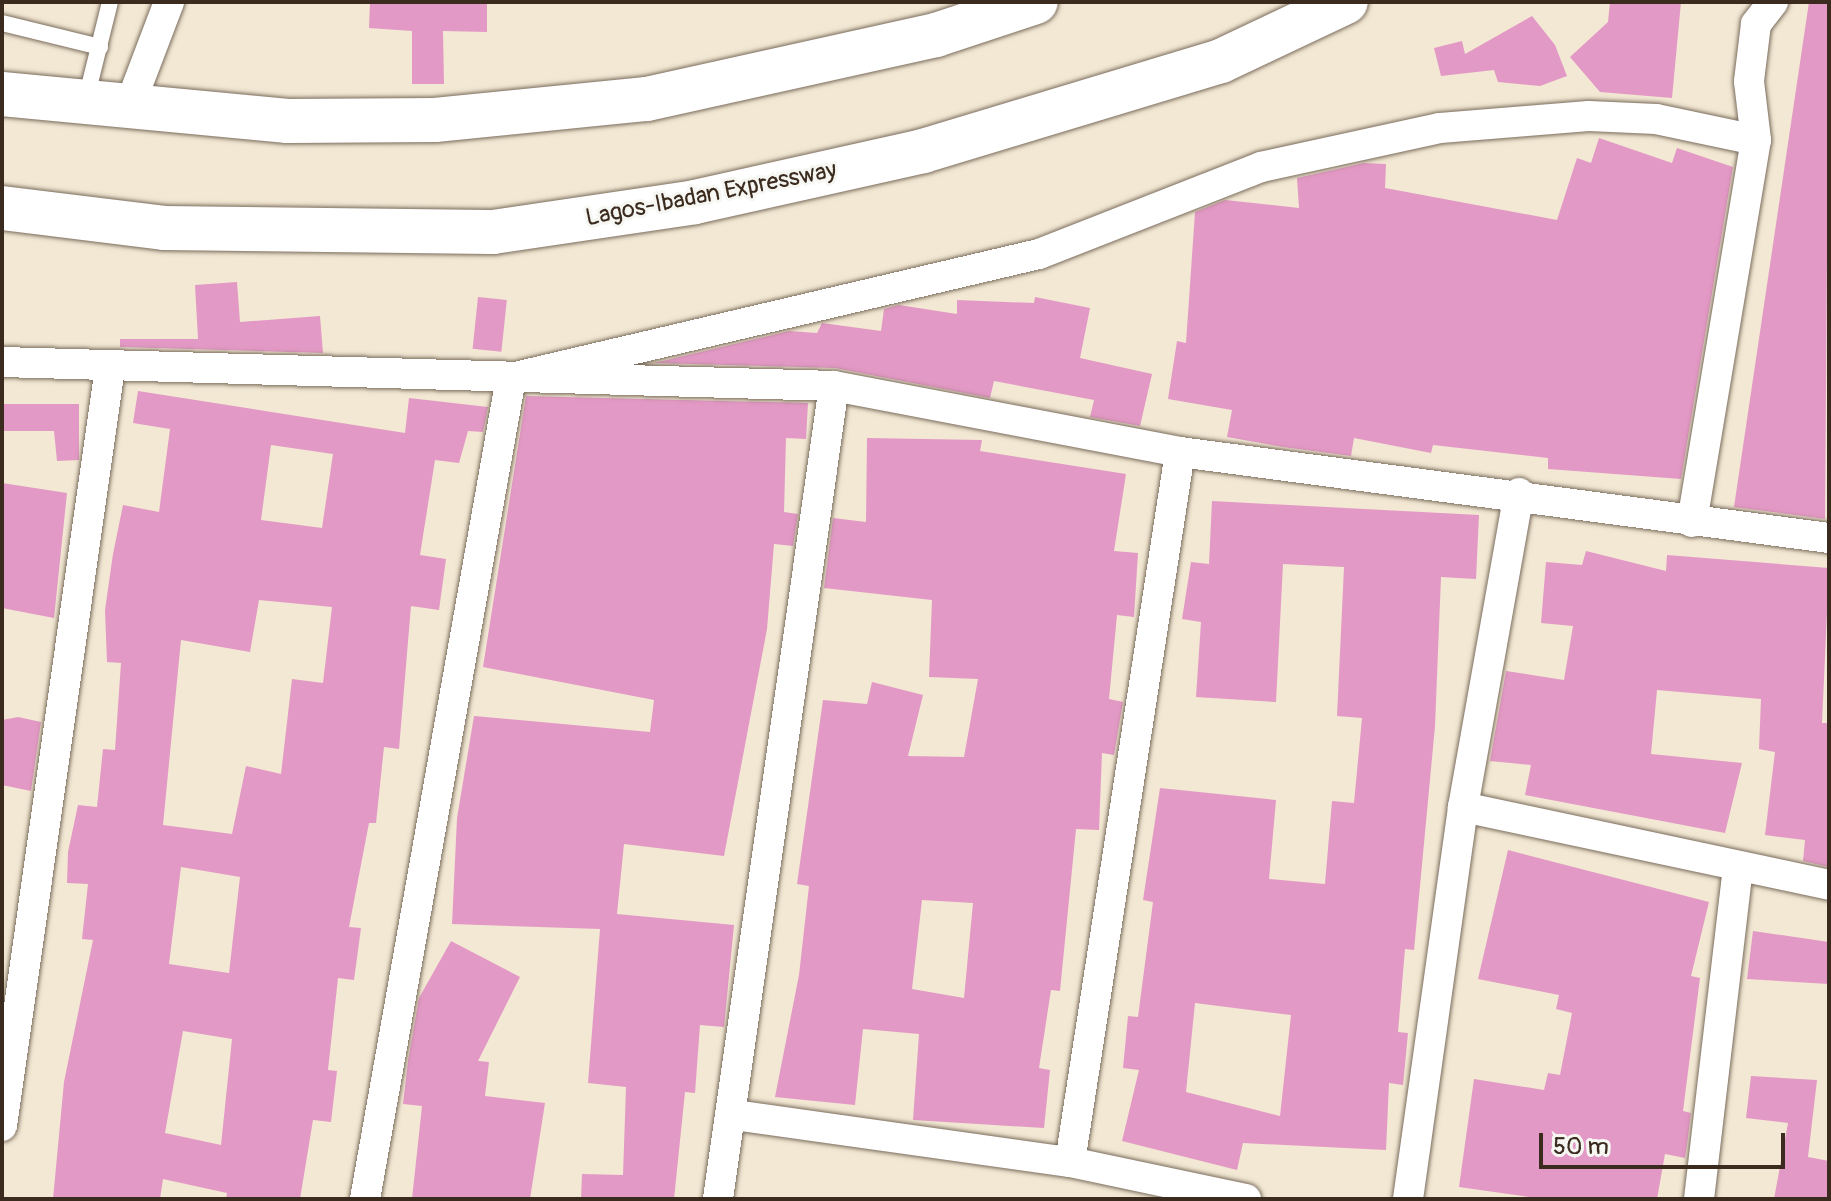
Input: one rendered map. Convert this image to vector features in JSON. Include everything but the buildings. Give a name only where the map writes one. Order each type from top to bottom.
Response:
[{"type":"highway","points":[[2,94],[128,110],[288,121],[435,120],[647,99],[936,35],[1036,2]]},
{"type":"highway","name":"Lagos-Ibadan Expressway","points":[[2,208],[164,228],[463,232],[679,205],[923,151],[1221,61],[1346,2]]},
{"type":"street","points":[[128,110],[169,2]]},
{"type":"street","points":[[1692,522],[1756,140],[1749,81],[1756,24],[1773,2]]},
{"type":"street","points":[[511,378],[1039,254],[1261,167],[1440,128],[1589,116],[1656,119],[1756,140]]},
{"type":"street","points":[[2,362],[834,386],[1180,452],[1519,493],[1692,522],[1829,538]]},
{"type":"street","points":[[2,1126],[110,367]]},
{"type":"street","points":[[365,1199],[511,378]]},
{"type":"street","points":[[718,1199],[734,1115],[834,386]]},
{"type":"street","points":[[1070,1162],[1180,452]]},
{"type":"street","points":[[1408,1199],[1463,807],[1519,493]]},
{"type":"street","points":[[1463,807],[1829,885]]},
{"type":"street","points":[[1699,1199],[1738,866]]},
{"type":"street","points":[[734,1115],[1070,1162],[1246,1199]]},
{"type":"lane","points":[[85,105],[110,2]]},
{"type":"lane","points":[[2,23],[100,47]]}]
